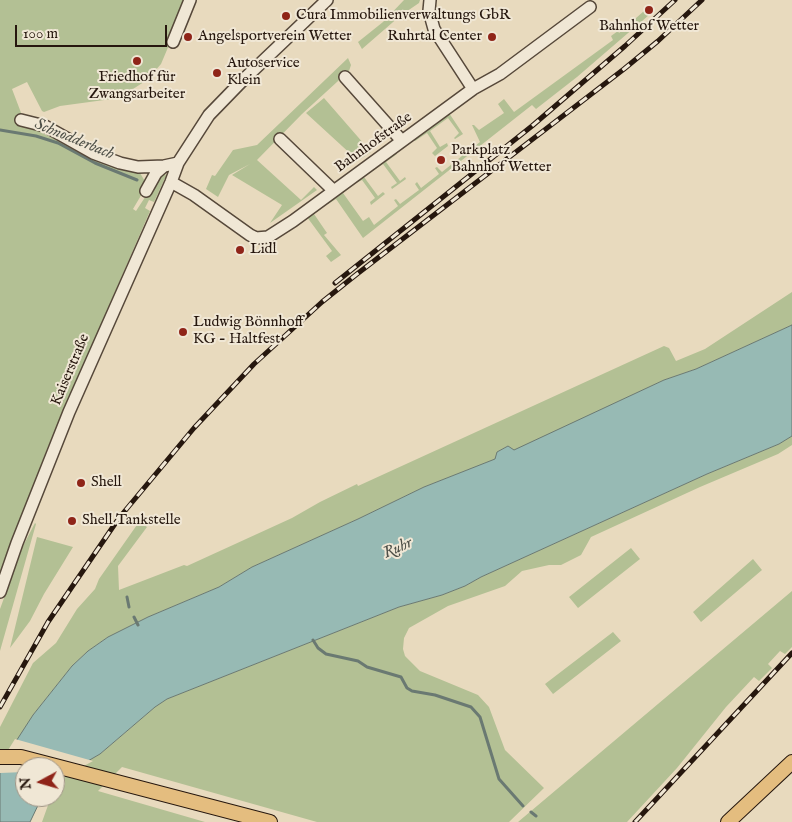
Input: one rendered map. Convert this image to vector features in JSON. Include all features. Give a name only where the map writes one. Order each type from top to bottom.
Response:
[{"type":"main road","points":[[2,755],[28,759],[270,822]]},
{"type":"main road","points":[[728,822],[792,762]]},
{"type":"street","points":[[173,42],[190,0]]},
{"type":"street","name":"Kaiserstraße","points":[[0,592],[17,543],[69,412],[178,163],[209,115],[242,80],[327,0]]},
{"type":"street","points":[[430,0],[430,11],[434,29],[473,89]]},
{"type":"street","name":"Bahnhofstraße","points":[[171,182],[194,195],[250,235],[256,238],[268,237],[293,221],[473,89],[500,74],[587,9]]},
{"type":"street","points":[[345,77],[402,141]]},
{"type":"street","points":[[21,120],[44,126],[93,153],[120,164],[138,167],[164,166],[178,163]]},
{"type":"street","points":[[280,139],[334,191]]},
{"type":"street","points":[[146,191],[156,173],[164,166]]},
{"type":"green space","points":[[0,0],[188,0],[161,64],[147,80],[119,98],[60,106],[44,112],[27,82],[12,89],[23,118],[32,128],[92,157],[140,173],[146,183],[146,187],[133,209],[136,211],[161,173],[165,173],[166,176],[154,202],[149,200],[145,208],[150,211],[47,449],[0,574]]},
{"type":"green space","points":[[404,0],[420,0],[419,3],[400,16],[362,49],[358,42],[383,22]]},
{"type":"green space","points":[[644,11],[649,15],[577,77],[536,109],[532,105],[363,238],[336,199],[328,204],[326,202],[347,187],[348,189],[343,193],[363,221],[369,217],[374,225],[398,206],[394,200],[396,199],[400,204],[419,190],[415,184],[417,182],[421,188],[439,174],[435,168],[437,167],[442,172],[462,156],[458,150],[460,149],[465,154],[480,142],[472,125],[479,130],[504,113],[498,104],[504,99],[514,112],[613,40],[611,36],[618,31],[619,33]]},
{"type":"green space","points":[[348,58],[351,65],[349,71],[302,114],[257,160],[301,200],[314,187],[317,190],[270,223],[282,205],[232,175],[250,164],[229,175],[218,197],[206,189],[212,175],[215,176],[233,150],[257,145]]},
{"type":"green space","points":[[324,98],[371,152],[347,168],[354,157],[306,113]]},
{"type":"green space","points":[[449,113],[463,134],[454,138],[459,133],[448,118],[430,131],[440,147],[447,143],[448,146],[435,156],[432,153],[437,148],[427,133],[415,141],[413,139]]},
{"type":"green space","points":[[396,152],[397,154],[386,162],[400,181],[405,177],[406,179],[392,189],[391,187],[397,183],[383,164],[364,177],[378,196],[383,192],[385,194],[371,205],[370,202],[375,198],[362,180],[356,183],[354,181]]},
{"type":"green space","points":[[319,206],[321,209],[314,214],[327,233],[324,235],[341,255],[331,262],[326,256],[332,251],[307,217]]},
{"type":"green space","points":[[792,292],[792,325],[696,369],[664,380],[514,451],[508,446],[497,452],[496,459],[424,487],[252,567],[219,587],[148,617],[108,637],[88,651],[72,666],[33,715],[0,768],[0,727],[33,663],[56,643],[77,609],[95,589],[99,579],[139,522],[147,527],[118,566],[119,590],[184,565],[187,566],[292,518],[357,484],[358,486],[664,346],[669,348],[676,361],[705,349]]},
{"type":"green space","points":[[792,436],[792,445],[778,454],[591,537],[581,555],[561,565],[549,565],[522,571],[505,586],[448,606],[409,628],[404,638],[403,649],[405,656],[420,671],[478,695],[489,707],[505,750],[544,788],[509,822],[317,822],[122,767],[98,791],[205,822],[42,822],[47,807],[65,807],[65,773],[100,754],[167,699],[399,607],[442,595],[465,586],[707,474],[779,444]]},
{"type":"green space","points":[[35,523],[0,651],[0,609],[23,546]]},
{"type":"green space","points":[[37,537],[73,547],[30,621],[10,648]]},
{"type":"green space","points":[[631,548],[640,559],[578,608],[569,597]]},
{"type":"green space","points":[[753,559],[762,570],[701,622],[693,612]]},
{"type":"green space","points":[[792,591],[792,647],[785,654],[780,651],[768,664],[772,668],[759,681],[754,677],[726,707],[677,768],[627,822],[518,822]]},
{"type":"green space","points":[[613,632],[621,641],[553,694],[545,684]]},
{"type":"water","name":"Ruhr","points":[[792,325],[792,436],[779,444],[707,474],[465,586],[442,595],[399,607],[167,699],[100,754],[65,774],[65,757],[15,757],[15,807],[37,807],[30,822],[0,822],[0,768],[11,749],[33,715],[72,666],[88,651],[108,637],[148,617],[219,587],[252,567],[424,487],[495,459],[497,452],[508,446],[514,450],[664,380],[696,369]]},
{"type":"pier","points":[[15,739],[93,761],[65,776],[65,757],[15,757],[15,772],[0,773],[0,763]]},
{"type":"waterway","name":"Schnodderbach","points":[[0,130],[36,136],[58,143],[95,163],[137,180]]},
{"type":"waterway","name":"Schnodderbach","points":[[127,597],[129,607]]},
{"type":"waterway","name":"Schnodderbach","points":[[134,617],[138,625]]},
{"type":"waterway","points":[[313,640],[318,648],[326,654],[358,661],[367,667],[401,677],[407,688],[412,691],[435,695],[471,707],[480,717],[499,779],[523,806]]},
{"type":"waterway","points":[[531,812],[536,816]]},
{"type":"railway","points":[[335,283],[532,126],[675,0]]},
{"type":"railway","points":[[0,707],[48,622],[119,518],[194,428],[254,364],[322,302],[624,69],[658,41],[702,0]]},
{"type":"railway","points":[[635,822],[792,653]]},
{"type":"place","name":"Bahnhof Wetter","points":[[649,10]]},
{"type":"place","name":"Cura Immobilienverwaltungs GbR","points":[[286,16]]},
{"type":"place","name":"Angelsportverein Wetter","points":[[188,37]]},
{"type":"place","name":"Ruhrtal Center","points":[[492,37]]},
{"type":"place","name":"Friedhof für Zwangsarbeiter","points":[[137,61]]},
{"type":"place","name":"Autoservice Klein","points":[[217,73]]},
{"type":"place","name":"Parkplatz Bahnhof Wetter","points":[[441,160]]},
{"type":"place","name":"Lidl","points":[[240,250]]},
{"type":"place","name":"Ludwig Bönnhoff KG - Haltfest","points":[[183,332]]},
{"type":"place","name":"Shell","points":[[81,483]]},
{"type":"place","name":"Shell Tankstelle","points":[[72,521]]}]
